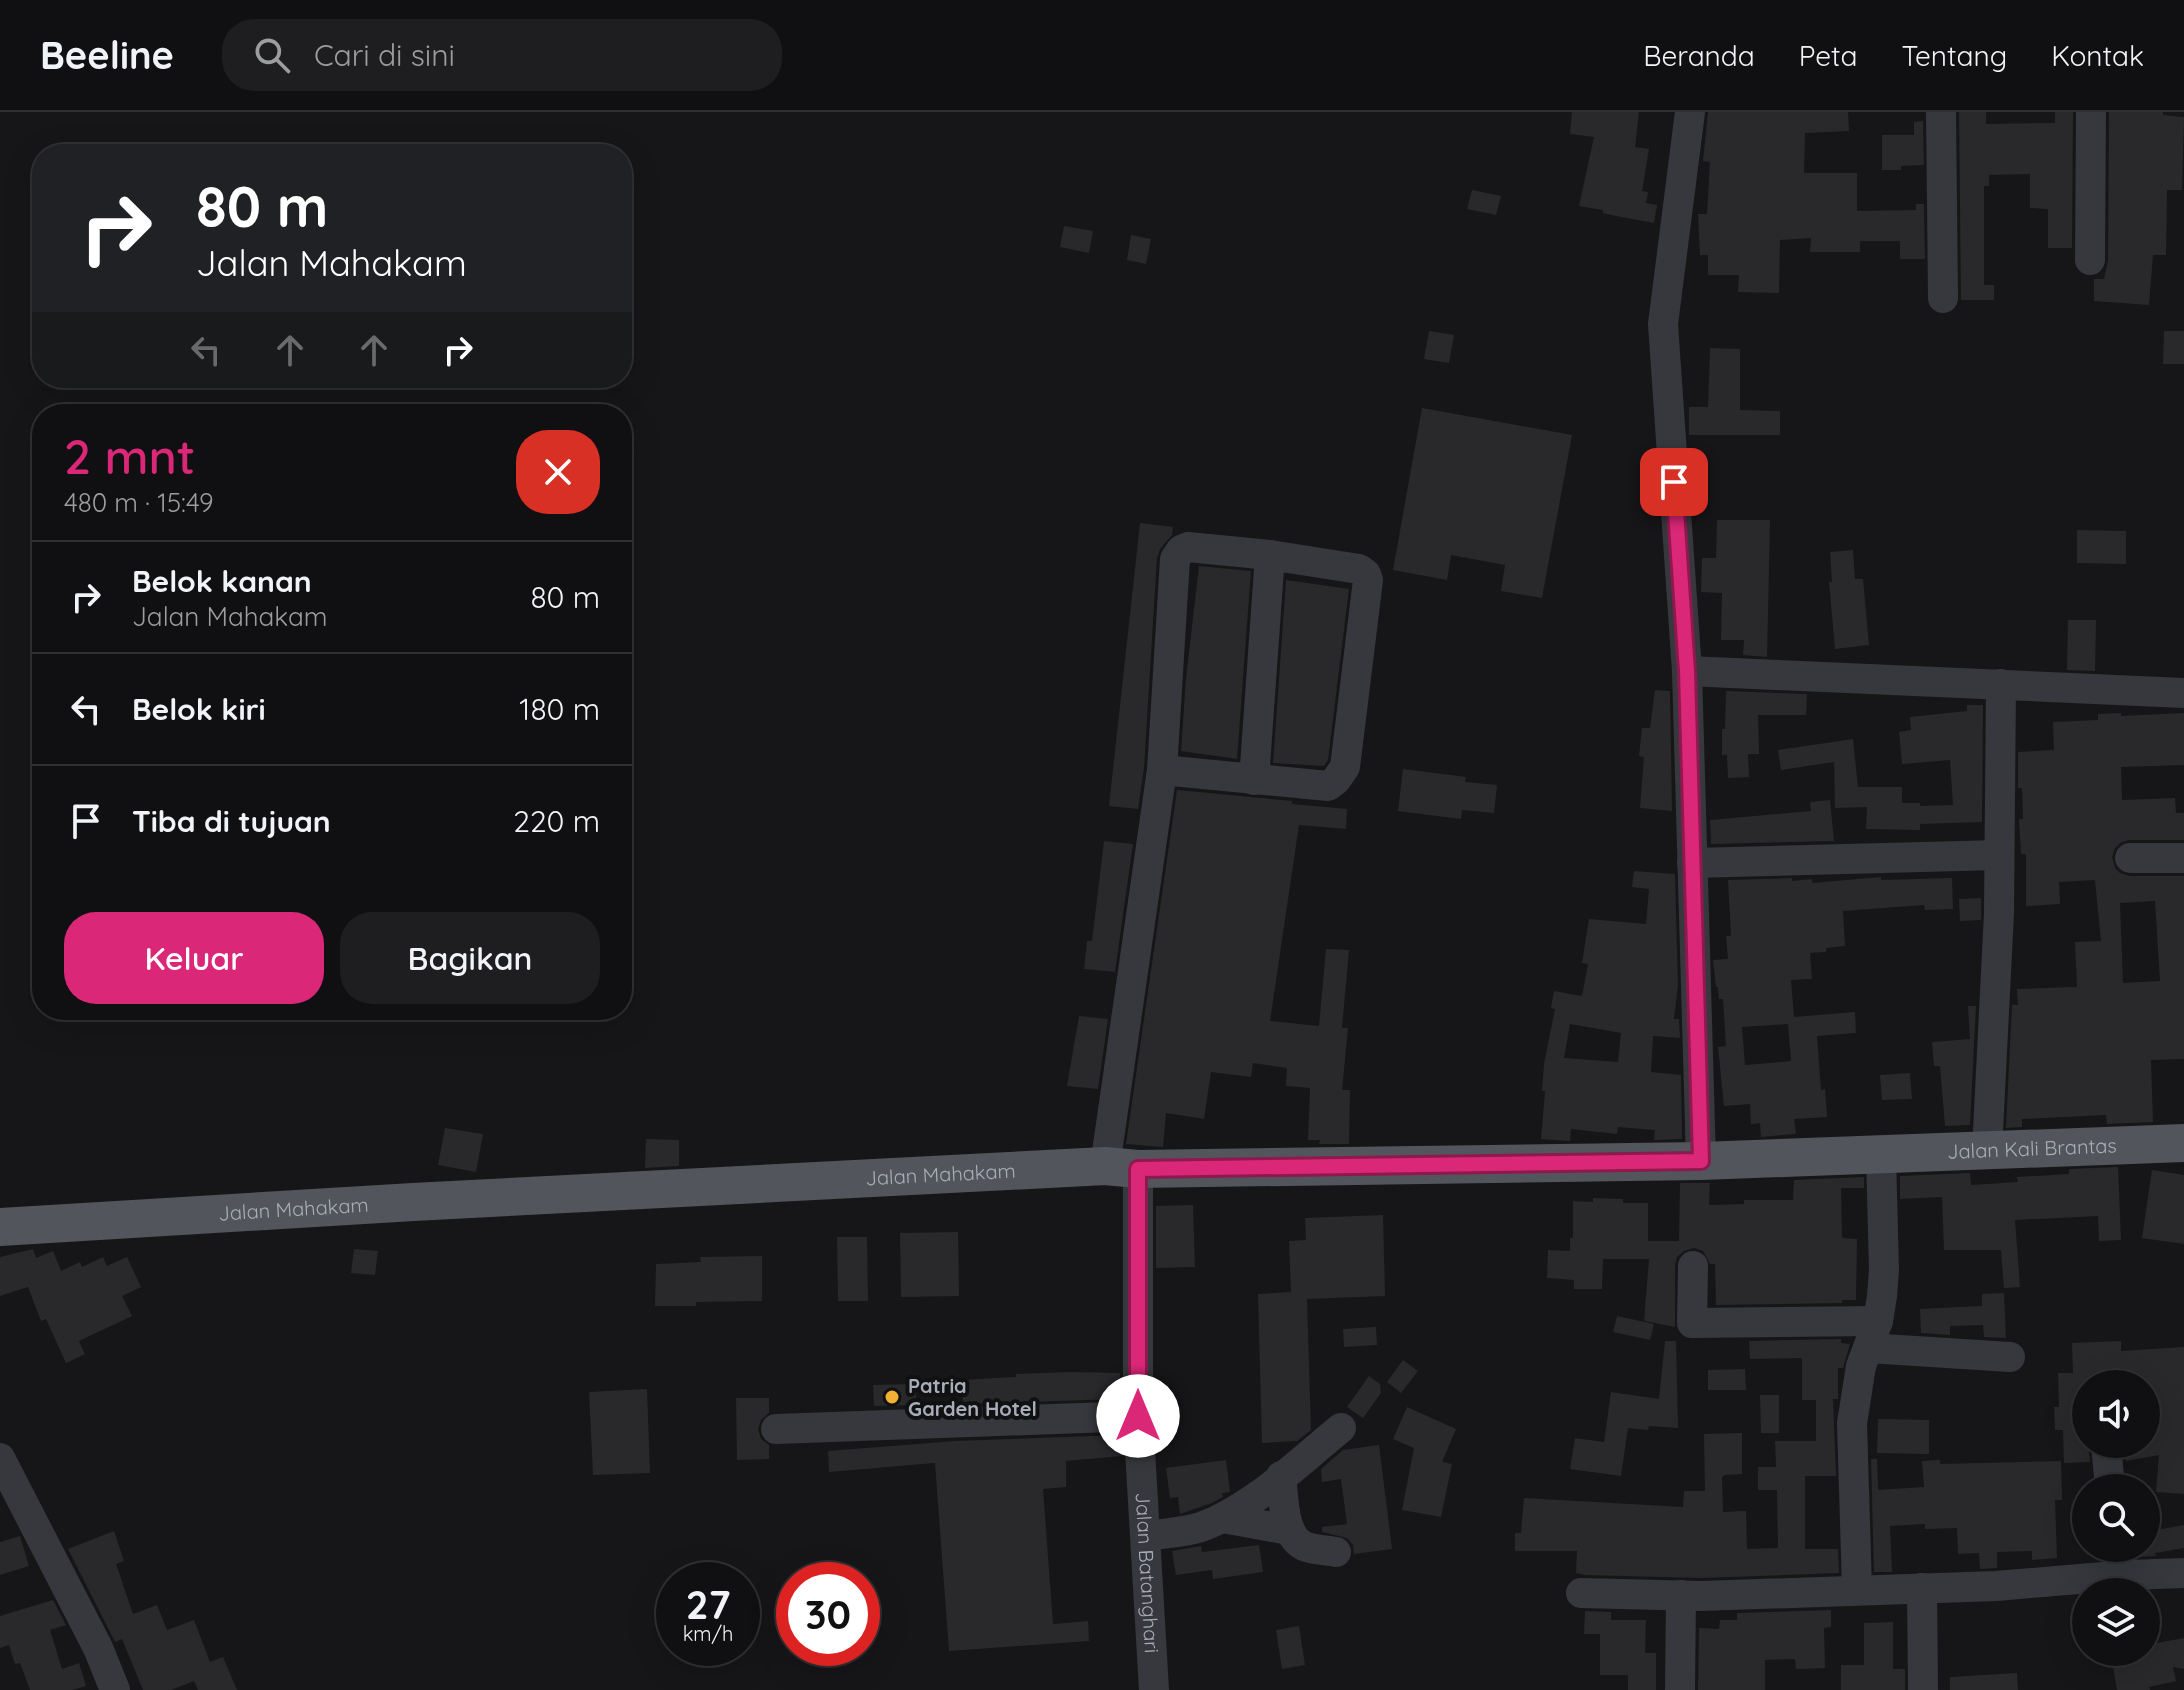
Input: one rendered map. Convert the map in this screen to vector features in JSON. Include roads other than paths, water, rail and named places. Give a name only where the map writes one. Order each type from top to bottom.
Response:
[{"type":"main road","name":"Jalan Kali Brantas","points":[[1881,1155],[2184,1143]]},
{"type":"main road","name":"Jalan Mahakam","points":[[0,1227],[413,1202],[1122,1168],[1701,1161],[1881,1155]]},
{"type":"street","points":[[1690,112],[1663,324],[1687,671],[1701,1161]]},
{"type":"street","points":[[1941,112],[1943,298]]},
{"type":"street","points":[[2090,260],[2091,112]]},
{"type":"street","name":"Jalan Batanghari","points":[[1154,1690],[1122,1168],[1162,770],[1175,559],[1181,550],[1188,547],[1270,555],[1359,569],[1368,580],[1345,767],[1328,786],[1254,780]]},
{"type":"street","points":[[1162,770],[1254,780],[1270,555]]},
{"type":"street","points":[[1687,671],[2184,693]]},
{"type":"street","points":[[1987,1151],[1999,855],[2001,684]]},
{"type":"street","points":[[1692,863],[1999,855]]},
{"type":"street","points":[[2130,858],[2184,858]]},
{"type":"street","points":[[1857,1589],[1852,1423],[1855,1394],[1873,1334],[1884,1270],[1881,1155]]},
{"type":"street","points":[[1693,1266],[1692,1323],[1873,1334],[2010,1357]]},
{"type":"street","points":[[776,1429],[1138,1416]]},
{"type":"street","points":[[1146,1536],[1197,1529],[1223,1518],[1341,1428]]},
{"type":"street","points":[[0,1458],[50,1550],[115,1690]]},
{"type":"street","points":[[1281,1476],[1289,1530],[1294,1539],[1307,1547],[1336,1552]]},
{"type":"street","points":[[1223,1518],[1289,1530]]},
{"type":"street","points":[[1581,1593],[1681,1595],[1996,1586],[2116,1562],[2184,1573]]},
{"type":"street","points":[[1922,1588],[1923,1690]]},
{"type":"street","points":[[1680,1690],[1681,1595]]},
{"type":"place","name":"Patria Garden Hotel","points":[[892,1397]]}]
